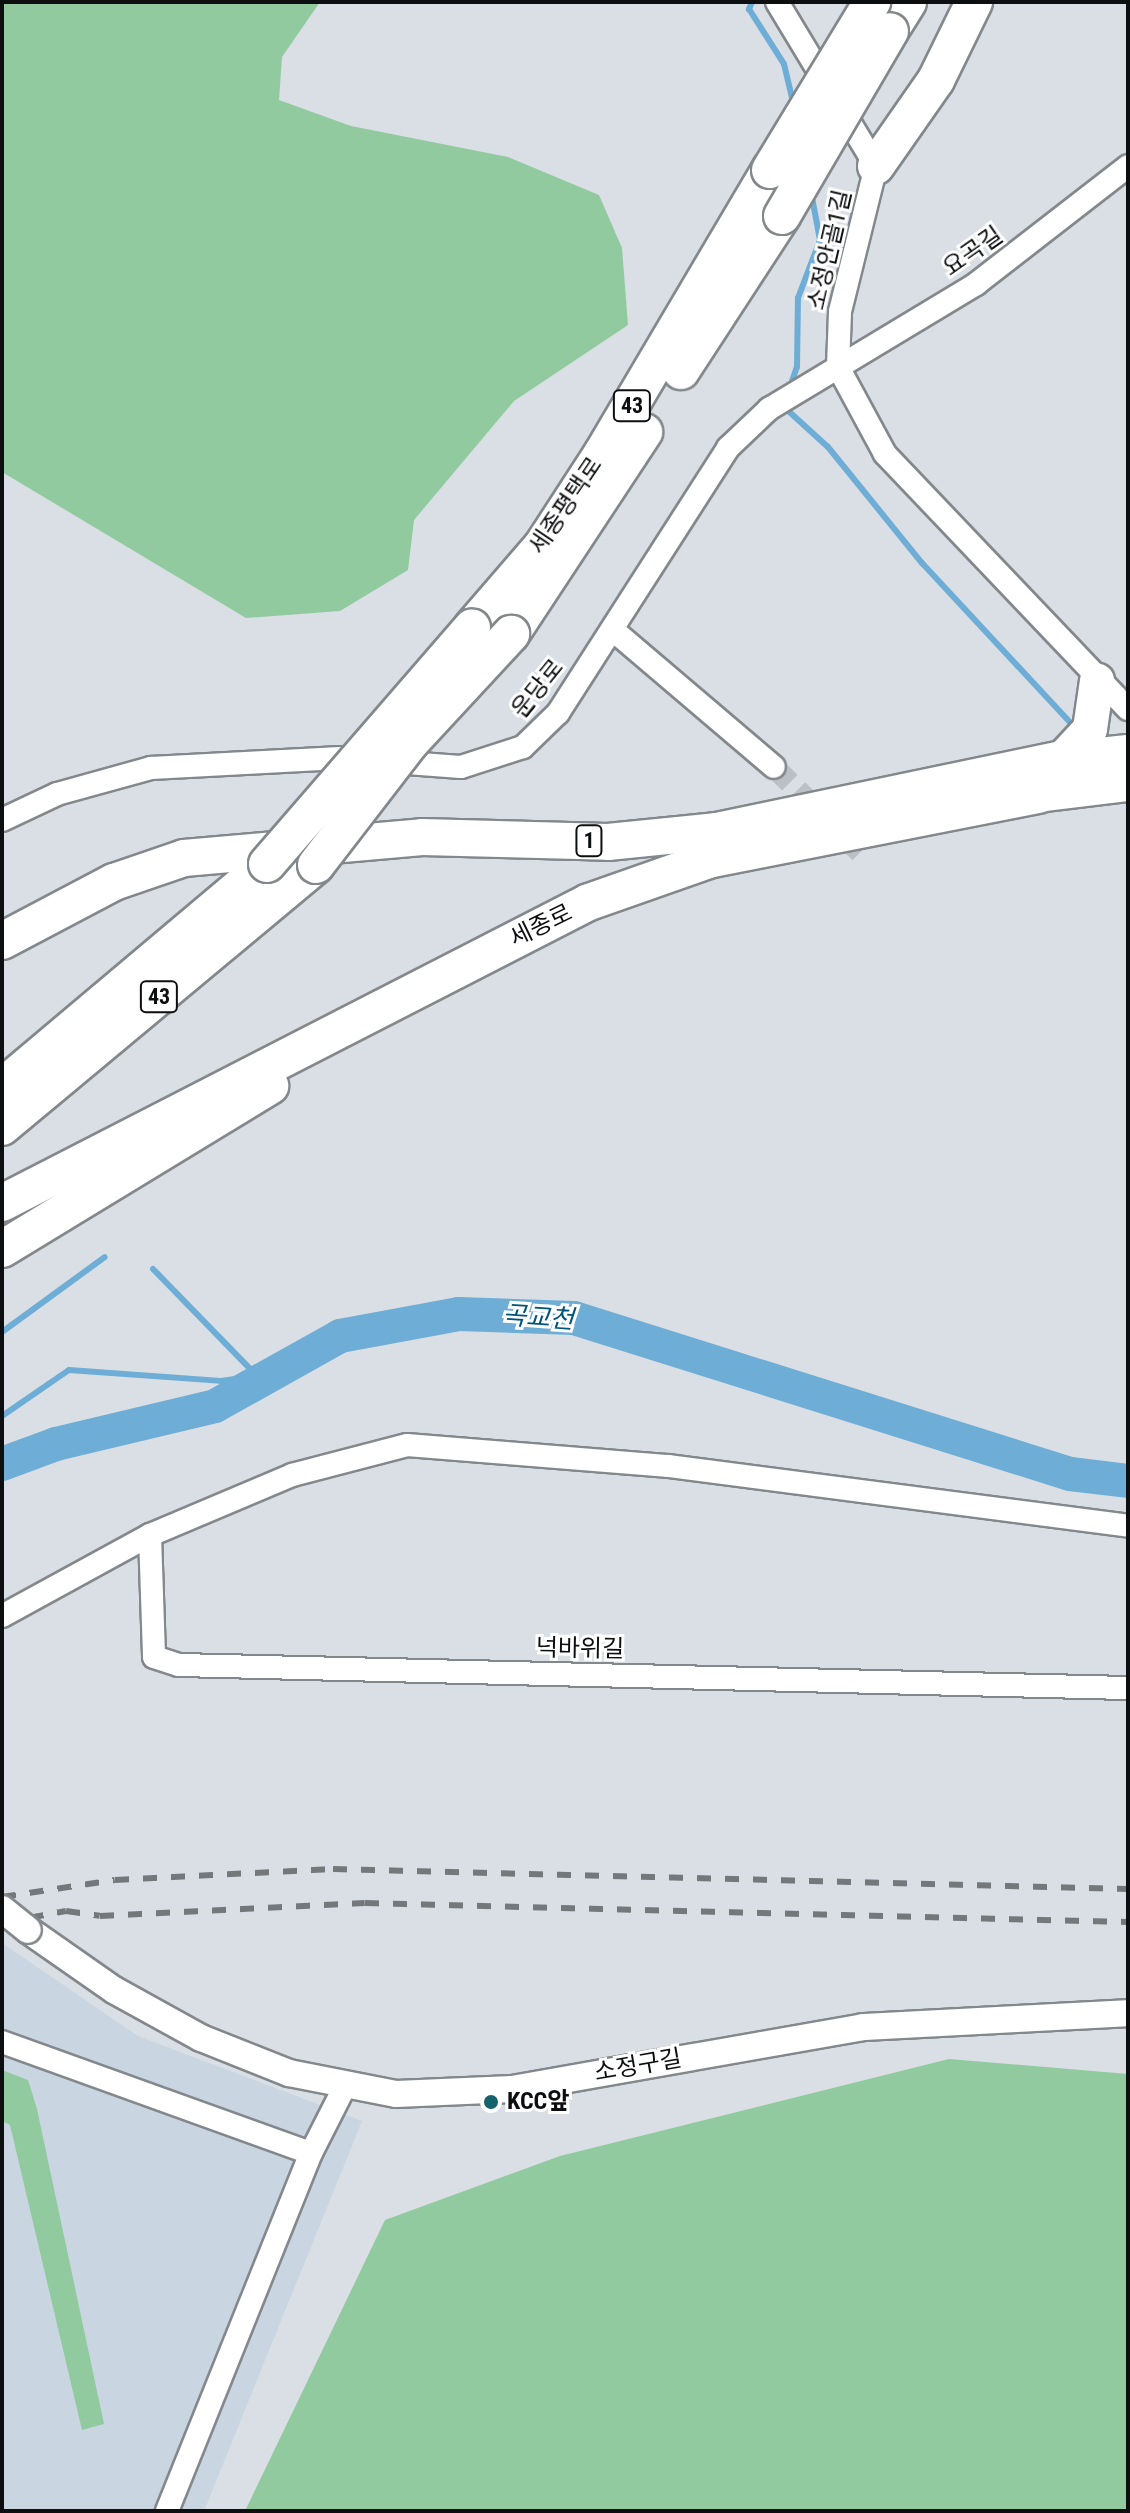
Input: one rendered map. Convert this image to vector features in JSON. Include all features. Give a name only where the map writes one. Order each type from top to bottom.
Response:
[{"type":"highway","points":[[876,166],[936,80],[974,2]]},
{"type":"highway","name":"세종평택로","points":[[2,1087],[267,864],[472,627],[577,492],[770,170],[890,12]]},
{"type":"highway","name":"세종평택로","points":[[2,1127],[316,865],[410,743],[511,634],[782,216],[890,12]]},
{"type":"highway","name":"1","points":[[2,941],[114,882],[184,858],[261,846],[422,837],[608,842],[717,831],[1062,759]]},
{"type":"highway","name":"세종로","points":[[2,1203],[449,971],[589,902],[712,859],[1038,795]]},
{"type":"highway","points":[[2,923],[114,882]]},
{"type":"highway","points":[[2,1249],[153,1162],[449,971]]},
{"type":"main road","points":[[1062,759],[1090,729],[1097,681]]},
{"type":"main road","name":"1","points":[[1062,759],[1128,752]]},
{"type":"main road","name":"세종로","points":[[1038,795],[1128,784]]},
{"type":"street","name":"소정안골1길","points":[[777,2],[876,166],[840,312],[838,367]]},
{"type":"street","name":"요곡길","points":[[838,367],[976,284],[1128,166]]},
{"type":"street","name":"운당로","points":[[2,820],[57,794],[151,768],[310,758],[461,767],[523,747],[558,713],[728,448],[769,409],[838,367]]},
{"type":"street","points":[[838,367],[885,454],[1097,681],[1128,709]]},
{"type":"street","points":[[613,630],[774,767]]},
{"type":"street","points":[[2,1616],[150,1535],[292,1475],[407,1445],[669,1466],[1128,1526]]},
{"type":"street","name":"넉바위길","points":[[150,1535],[154,1657],[179,1665],[1128,1688]]},
{"type":"street","name":"소정구길","points":[[2,1909],[114,1990],[201,2038],[344,2088],[512,2089],[863,2027],[1128,2013]]},
{"type":"street","points":[[2,2042],[311,2153]]},
{"type":"street","points":[[167,2511],[311,2153],[344,2088]]},
{"type":"shaded area","points":[[2,1943],[138,2036],[362,2121],[204,2511],[2,2511]]},
{"type":"green space","points":[[2,2],[320,2],[282,57],[279,100],[351,126],[508,157],[599,195],[622,248],[628,325],[514,401],[414,520],[408,570],[340,611],[246,618],[2,472]]},
{"type":"green space","points":[[949,2059],[1128,2074],[1128,2511],[245,2511],[385,2220],[560,2156]]},
{"type":"green space","points":[[2,2070],[28,2080],[37,2109],[104,2424],[82,2430],[10,2125],[2,2121]]},
{"type":"waterway","points":[[752,2],[749,9],[784,64],[794,106]]},
{"type":"waterway","points":[[789,390],[797,367],[798,298],[820,240],[811,192]]},
{"type":"waterway","points":[[784,407],[828,447],[922,563],[1070,722]]},
{"type":"waterway","points":[[2,1332],[105,1257]]},
{"type":"waterway","points":[[153,1269],[257,1376]]},
{"type":"waterway","name":"곡교천","points":[[2,1464],[56,1444],[215,1406],[340,1336],[459,1314],[574,1318],[1070,1474],[1128,1481]]},
{"type":"waterway","points":[[2,1416],[69,1370],[221,1381],[257,1376]]},
{"type":"tunnel","points":[[774,767],[864,856]]},
{"type":"railway","points":[[2,1897],[115,1880],[333,1869],[1128,1889]]},
{"type":"railway","points":[[2,1923],[66,1911],[100,1916],[365,1903],[1128,1922]]},
{"type":"place","name":"KCC앞","points":[[491,2102]]}]
